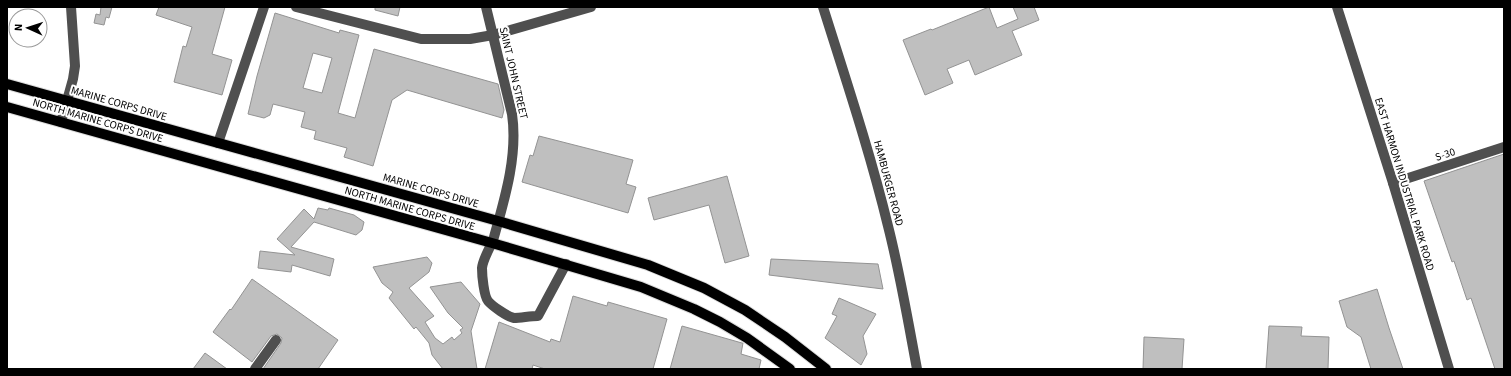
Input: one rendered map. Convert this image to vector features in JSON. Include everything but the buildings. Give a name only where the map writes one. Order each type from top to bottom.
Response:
[{"type":"main road","name":"MARINE CORPS DRIVE","points":[[7,84],[636,261],[704,288],[759,319],[826,369]]},
{"type":"main road","name":"NORTH MARINE CORPS DRIVE","points":[[7,107],[566,264],[641,287],[694,309],[747,338],[790,369]]},
{"type":"street","points":[[61,122],[75,66],[71,7]]},
{"type":"street","points":[[218,143],[264,7]]},
{"type":"street","points":[[296,7],[421,40],[470,39],[493,35],[591,7]]},
{"type":"street","name":"SAINT JOHN STREET","points":[[486,7],[512,114],[514,131],[511,163],[498,221],[492,243],[482,268],[484,286],[488,300],[512,318],[538,316],[566,264]]},
{"type":"street","name":"HAMBURGER ROAD","points":[[823,7],[860,124],[888,226],[917,369]]},
{"type":"street","name":"EAST HARMON INDUSTRIAL PARK ROAD","points":[[1337,7],[1449,369]]},
{"type":"street","name":"S-30","points":[[1392,183],[1504,147]]},
{"type":"street","points":[[255,369],[276,340]]}]
